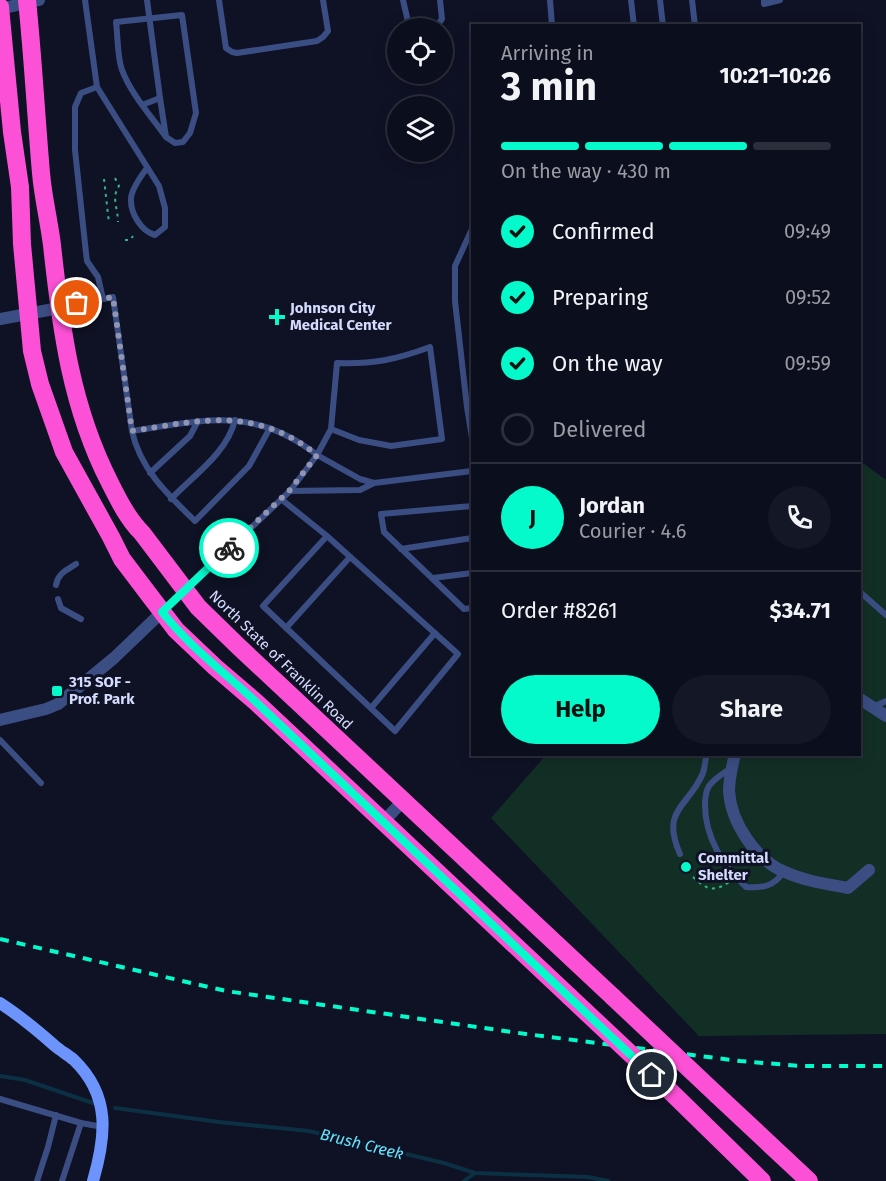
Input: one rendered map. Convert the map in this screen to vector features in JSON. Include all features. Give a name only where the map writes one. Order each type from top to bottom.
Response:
[{"type":"highway","name":"North State of Franklin Road","points":[[32,1],[41,176],[52,243],[64,346],[87,432],[102,468],[132,522],[198,607],[238,646],[809,1181]]},
{"type":"highway","points":[[0,8],[12,132],[20,187],[22,244],[32,351],[40,384],[64,452],[122,559],[176,630],[215,667],[236,683],[669,1090],[762,1181]]},
{"type":"street","points":[[0,8],[32,1]]},
{"type":"street","points":[[0,319],[59,308]]},
{"type":"street","points":[[0,720],[58,704],[114,658],[162,612]]},
{"type":"street","points":[[861,700],[886,716]]},
{"type":"street","points":[[735,756],[729,793],[742,831],[766,861],[783,872],[848,888],[869,870]]},
{"type":"street","points":[[383,822],[403,801]]},
{"type":"street","points":[[0,1004],[33,1025],[74,1061],[98,1095],[104,1127],[93,1181]]},
{"type":"lane","points":[[85,0],[97,87],[159,186],[165,208],[165,227],[155,235],[143,228],[133,215],[131,197],[147,168]]},
{"type":"lane","points":[[147,0],[166,137]]},
{"type":"lane","points":[[219,0],[226,48],[237,53],[317,41],[328,31],[323,0]]},
{"type":"lane","points":[[403,0],[408,18]]},
{"type":"lane","points":[[440,0],[442,18]]},
{"type":"lane","points":[[550,0],[552,24]]},
{"type":"lane","points":[[631,0],[634,24]]},
{"type":"lane","points":[[660,0],[663,24]]},
{"type":"lane","points":[[692,0],[695,24]]},
{"type":"lane","points":[[764,0],[764,4],[780,0]]},
{"type":"lane","points":[[182,15],[196,113],[190,134],[183,142],[175,143],[166,137],[142,105],[122,69],[116,22],[150,18],[182,15]]},
{"type":"lane","points":[[97,87],[81,93],[76,101],[75,150],[87,261],[98,277],[103,299]]},
{"type":"lane","points":[[142,105],[160,98]]},
{"type":"lane","points":[[471,231],[455,266],[455,301],[466,408],[471,433]]},
{"type":"lane","points":[[59,308],[113,297],[132,431],[140,457],[150,474],[171,499],[195,522],[249,466],[270,428]]},
{"type":"lane","points":[[162,612],[290,490],[317,455],[331,429],[336,363],[366,364],[398,358],[430,346],[442,439],[391,446],[360,440],[331,429]]},
{"type":"lane","points":[[132,431],[198,421],[235,420],[270,428],[304,445],[317,455],[360,479],[374,483]]},
{"type":"lane","points":[[171,499],[223,448],[232,434],[235,420]]},
{"type":"lane","points":[[150,474],[190,436],[198,421]]},
{"type":"lane","points":[[290,490],[360,490],[374,483],[471,471]]},
{"type":"lane","points":[[281,499],[327,536],[458,654],[394,731],[263,606],[327,536]]},
{"type":"lane","points":[[471,506],[381,514],[384,532],[464,609],[471,608]]},
{"type":"lane","points":[[401,549],[471,538]]},
{"type":"lane","points":[[286,628],[350,557]]},
{"type":"lane","points":[[56,585],[62,573],[76,564]]},
{"type":"lane","points":[[433,579],[471,573]]},
{"type":"lane","points":[[861,593],[886,615]]},
{"type":"lane","points":[[58,599],[61,608],[81,619]]},
{"type":"lane","points":[[371,708],[435,633]]},
{"type":"lane","points":[[873,707],[886,701]]},
{"type":"lane","points":[[0,740],[41,783]]},
{"type":"lane","points":[[680,854],[674,836],[675,814],[703,773],[707,756]]},
{"type":"lane","points":[[732,768],[716,778],[708,788],[705,820],[724,863],[746,887],[764,888],[778,880],[783,872]]},
{"type":"lane","points":[[0,1099],[81,1123],[104,1127]]},
{"type":"lane","points":[[37,1181],[56,1115]]},
{"type":"lane","points":[[62,1181],[81,1123]]},
{"type":"path","points":[[115,178],[119,186],[114,201],[118,211],[118,222]]},
{"type":"path","points":[[104,179],[109,223]]},
{"type":"path","points":[[106,201],[114,201]]},
{"type":"path","points":[[125,240],[133,237]]},
{"type":"path","points":[[693,877],[704,887],[716,889],[735,877]]},
{"type":"green space","points":[[861,462],[886,480],[886,1034],[699,1036],[491,818],[545,756],[861,756]]},
{"type":"waterway","name":"Brush Creek","points":[[0,1076],[25,1080],[93,1103]]},
{"type":"waterway","name":"Brush Creek","points":[[115,1108],[309,1131],[444,1163],[475,1173],[588,1177],[608,1181]]},
{"type":"waterway","points":[[464,1181],[475,1173]]},
{"type":"railway","points":[[0,939],[226,991],[526,1034],[740,1061],[800,1066],[886,1066]]},
{"type":"way so far","points":[[77,303],[113,297],[132,431],[214,419],[235,420],[259,424],[282,433],[317,455],[290,490],[229,548]]},
{"type":"place","name":"Johnson City Medical Center","points":[[277,317]]},
{"type":"place","name":"315 SOF - Prof. Park","points":[[57,691]]},
{"type":"place","name":"Committal Shelter","points":[[686,867]]},
{"type":"route","points":[[229,548],[162,612],[176,630],[215,667],[236,683],[652,1075]]}]
